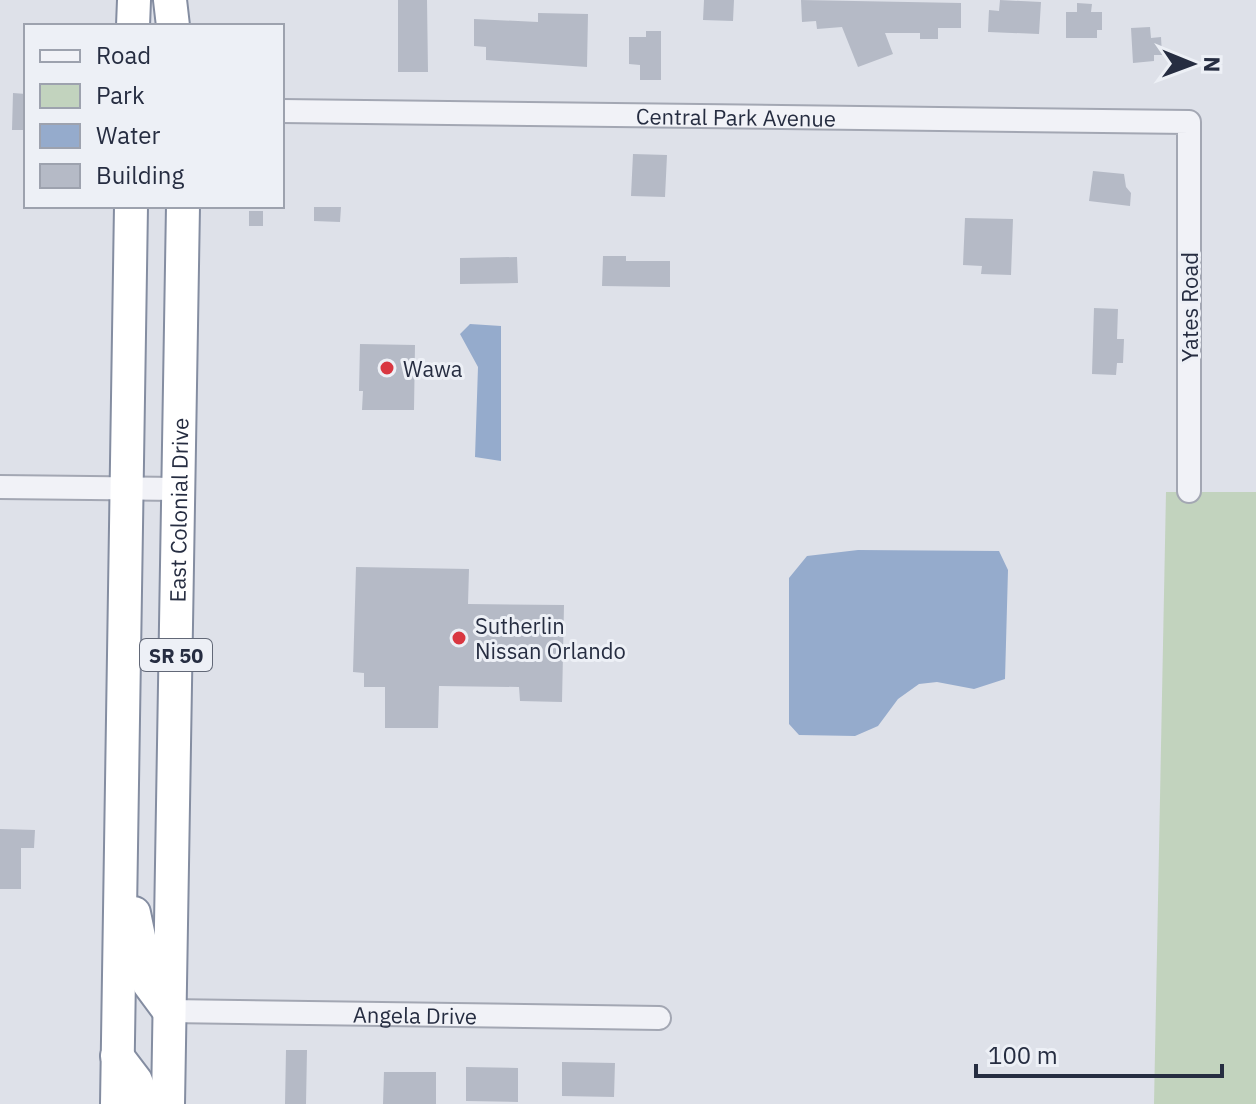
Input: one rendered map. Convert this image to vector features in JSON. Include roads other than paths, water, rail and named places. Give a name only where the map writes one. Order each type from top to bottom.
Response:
[{"type":"highway","points":[[133,24],[134,0]]},
{"type":"highway","points":[[170,0],[173,24]]},
{"type":"highway","points":[[187,0],[187,24]]},
{"type":"highway","name":"SR 50","points":[[117,1104],[131,208]]},
{"type":"highway","name":"East Colonial Drive","points":[[168,1104],[183,208]]},
{"type":"highway","points":[[121,835],[149,984],[169,1011]]},
{"type":"highway","points":[[117,1056],[136,1081],[145,1104]]},
{"type":"street","name":"Central Park Avenue","points":[[284,111],[1189,122]]},
{"type":"street","name":"Yates Road","points":[[1189,122],[1189,491]]},
{"type":"street","points":[[0,487],[179,489]]},
{"type":"street","name":"Angela Drive","points":[[169,1011],[659,1018]]},
{"type":"water","points":[[470,324],[501,326],[501,461],[475,457],[478,367],[460,334]]},
{"type":"water","points":[[858,550],[999,551],[1008,570],[1005,679],[974,689],[937,682],[919,684],[898,699],[878,726],[855,736],[799,735],[789,724],[789,578],[807,556]]},
{"type":"place","name":"Wawa","points":[[387,368]]},
{"type":"place","name":"Sutherlin Nissan Orlando","points":[[459,638]]}]
